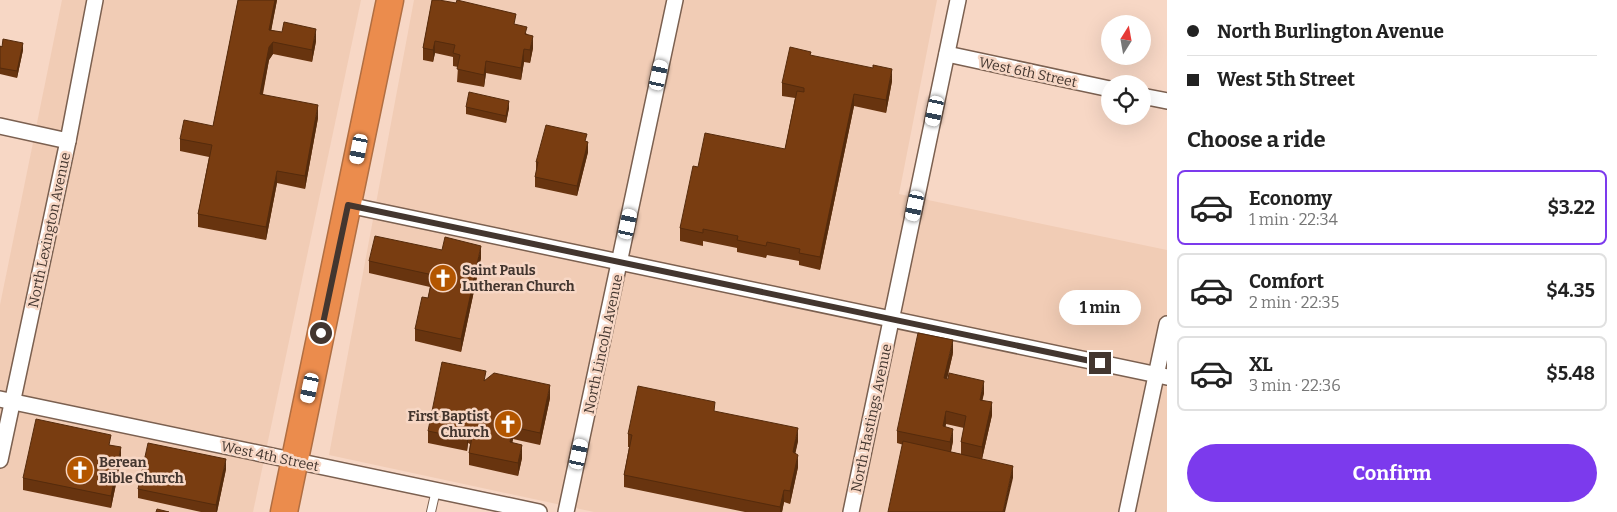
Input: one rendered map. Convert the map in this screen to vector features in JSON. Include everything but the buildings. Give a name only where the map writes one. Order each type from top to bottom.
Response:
[{"type":"highway","points":[[284,512],[390,0]]},
{"type":"street","name":"North Lexington Avenue","points":[[0,460],[6,400],[68,141],[95,0]]},
{"type":"street","name":"North Lincoln Avenue","points":[[566,512],[674,0]]},
{"type":"street","name":"North Hastings Avenue","points":[[850,512],[958,0]]},
{"type":"street","name":"West 6th Street","points":[[947,54],[1101,87]]},
{"type":"street","points":[[1151,98],[1167,101]]},
{"type":"street","points":[[0,126],[68,141]]},
{"type":"street","points":[[348,205],[1162,375]]},
{"type":"street","points":[[1127,512],[1162,375],[1167,324]]},
{"type":"street","name":"West 4th Street","points":[[6,400],[539,512]]},
{"type":"lane","points":[[431,512],[436,490]]},
{"type":"shaded area","points":[[62,0],[361,0],[253,512],[0,512],[0,305]]},
{"type":"shaded area","points":[[414,0],[937,0],[899,194],[1167,250],[1167,512],[594,512],[329,455]]},
{"type":"place","name":"Saint Pauls Lutheran Church","points":[[443,278]]},
{"type":"place","name":"First Baptist Church","points":[[508,424]]},
{"type":"place","name":"Berean Bible Church","points":[[80,470]]},
{"type":"route","points":[[321,333],[348,205],[1100,363]]}]
